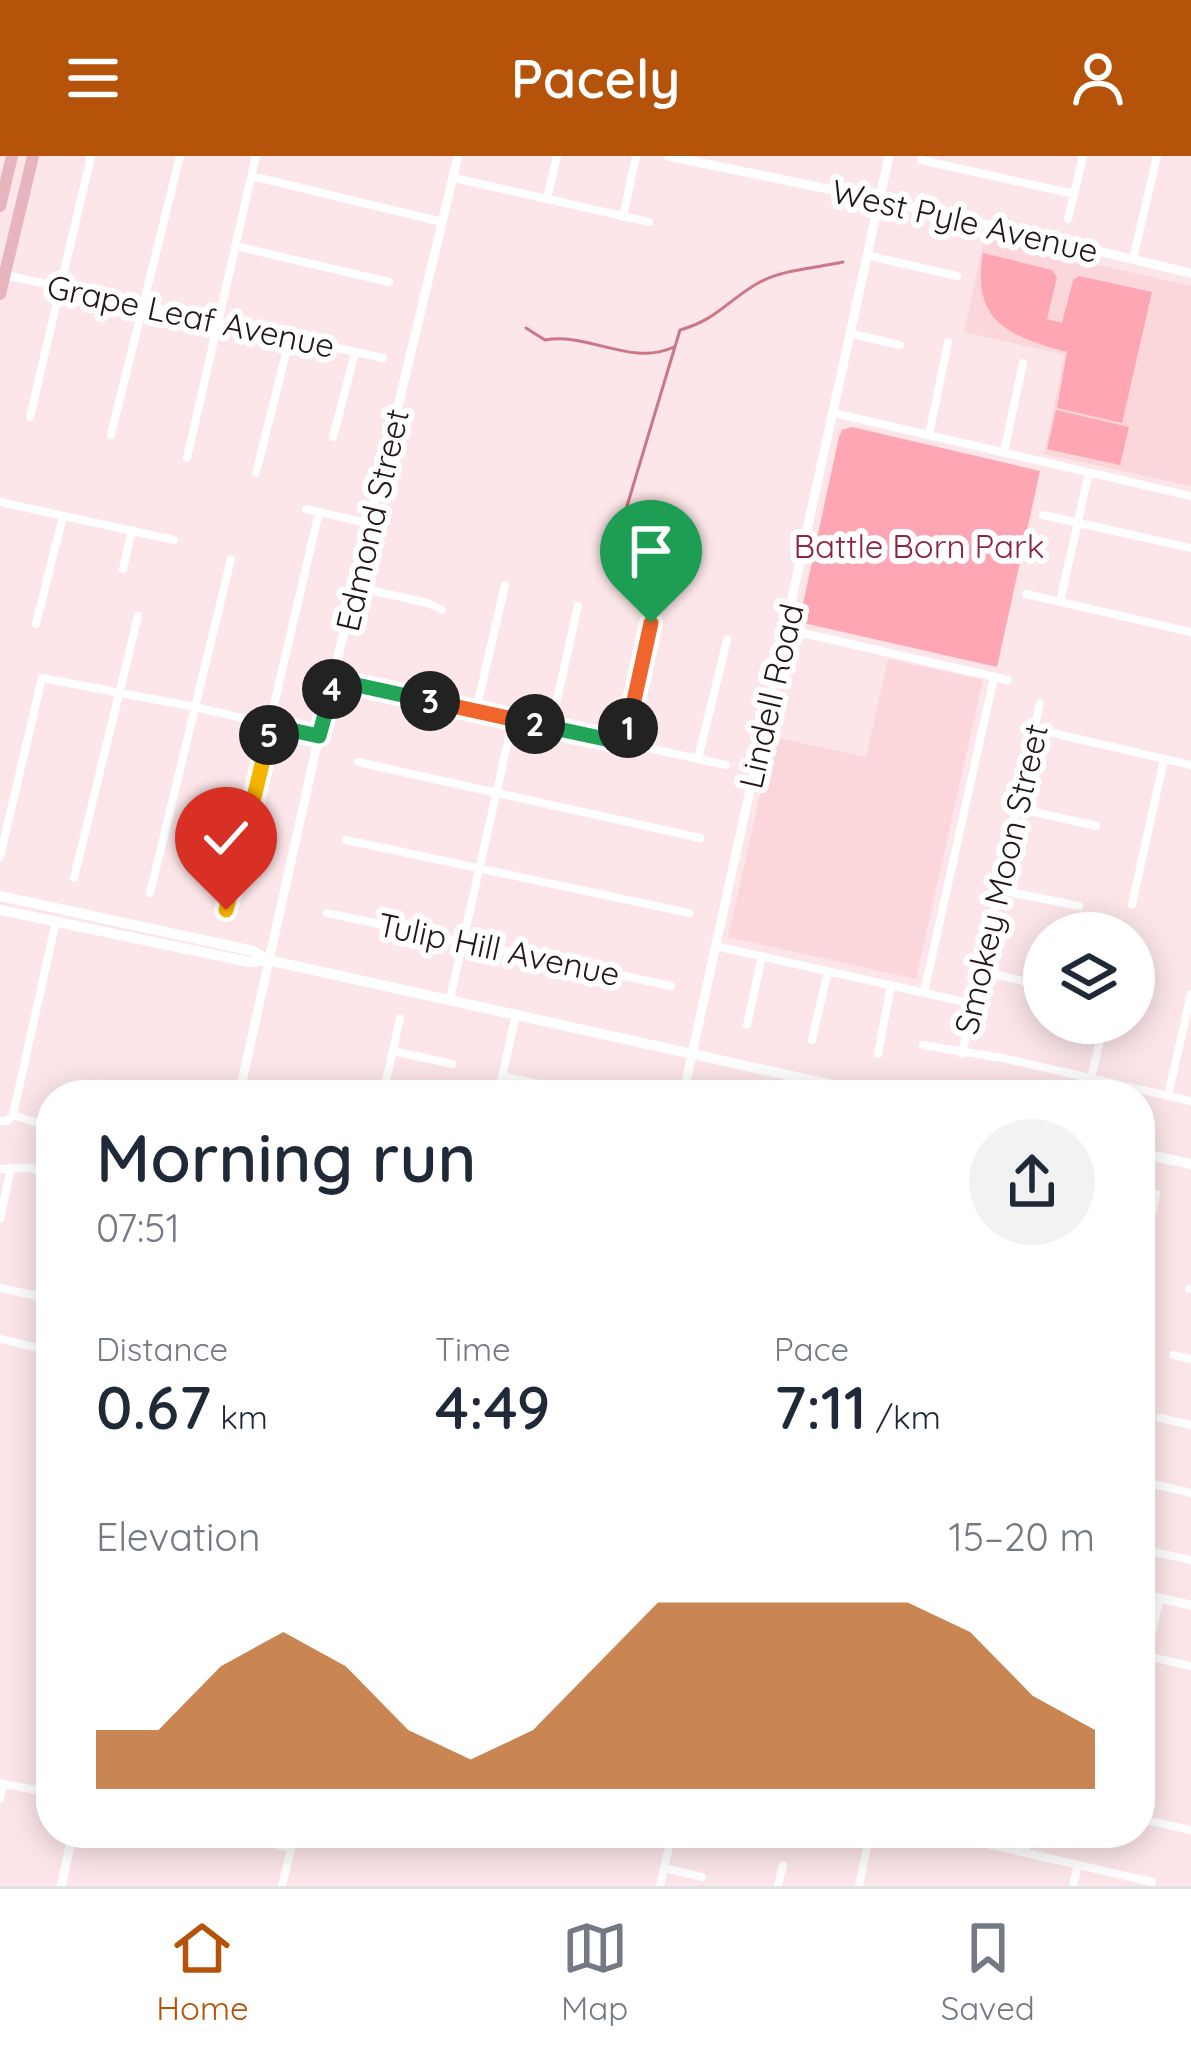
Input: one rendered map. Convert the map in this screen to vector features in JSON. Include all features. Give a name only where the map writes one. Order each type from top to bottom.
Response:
[{"type":"main road","points":[[0,206],[12,156]]},
{"type":"main road","points":[[0,294],[33,156]]},
{"type":"main road","points":[[3,184],[25,189]]},
{"type":"main road","points":[[0,896],[253,951],[268,960]]},
{"type":"main road","points":[[0,910],[249,962],[268,960],[810,1080]]},
{"type":"main road","points":[[1155,1156],[1191,1164]]},
{"type":"street","points":[[29,417],[91,156]]},
{"type":"street","points":[[111,435],[180,156]]},
{"type":"street","points":[[187,458],[256,156]]},
{"type":"street","name":"Edmond Street","points":[[242,1080],[458,156]]},
{"type":"street","points":[[547,198],[557,156]]},
{"type":"street","points":[[622,217],[636,156]]},
{"type":"street","name":"West Pyle Avenue","points":[[668,156],[1191,273]]},
{"type":"street","name":"Lindell Road","points":[[686,1080],[890,156]]},
{"type":"street","points":[[1068,219],[1083,156]]},
{"type":"street","points":[[1133,259],[1157,156]]},
{"type":"street","points":[[921,160],[1074,194]]},
{"type":"street","points":[[251,176],[442,222]]},
{"type":"street","points":[[454,178],[649,222]]},
{"type":"street","points":[[235,246],[389,282]]},
{"type":"street","points":[[870,256],[957,276]]},
{"type":"street","name":"Grape Leaf Avenue","points":[[2,274],[383,358]]},
{"type":"street","points":[[852,334],[900,345]]},
{"type":"street","points":[[256,473],[290,338]]},
{"type":"street","points":[[929,435],[948,342]]},
{"type":"street","points":[[333,437],[355,352]]},
{"type":"street","points":[[1004,452],[1023,363]]},
{"type":"street","points":[[834,413],[1191,496]]},
{"type":"street","points":[[1060,602],[1089,472]]},
{"type":"street","points":[[0,502],[174,540]]},
{"type":"street","points":[[306,509],[370,524]]},
{"type":"street","points":[[226,910],[319,512]]},
{"type":"street","points":[[1043,515],[1191,548]]},
{"type":"street","points":[[36,624],[63,516]]},
{"type":"street","points":[[122,569],[132,530]]},
{"type":"street","points":[[150,892],[231,559]]},
{"type":"street","points":[[476,711],[505,586]]},
{"type":"street","points":[[356,587],[442,610]]},
{"type":"street","points":[[1026,594],[1191,632]]},
{"type":"street","points":[[550,727],[578,606]]},
{"type":"street","points":[[74,878],[138,616]]},
{"type":"street","points":[[624,743],[651,623]]},
{"type":"street","points":[[785,629],[1007,680]]},
{"type":"street","points":[[698,759],[727,640]]},
{"type":"street","points":[[924,993],[994,677]]},
{"type":"street","points":[[0,857],[42,678],[319,736]]},
{"type":"street","points":[[334,680],[726,765]]},
{"type":"street","name":"Smokey Moon Street","points":[[962,1054],[1040,703]]},
{"type":"street","points":[[450,1000],[513,719]]},
{"type":"street","points":[[1034,729],[1191,765]]},
{"type":"street","points":[[1132,905],[1164,758]]},
{"type":"street","points":[[358,762],[700,838]]},
{"type":"street","points":[[1017,808],[1096,826]]},
{"type":"street","points":[[346,840],[689,913]]},
{"type":"street","points":[[999,890],[1079,906]]},
{"type":"street","name":"Tulip Hill Avenue","points":[[327,913],[671,986]]},
{"type":"street","points":[[7,1119],[56,922]]},
{"type":"street","points":[[716,946],[974,1004]]},
{"type":"street","points":[[747,1025],[762,956]]},
{"type":"street","points":[[812,1040],[828,971]]},
{"type":"street","points":[[981,971],[1023,981]]},
{"type":"street","points":[[878,1054],[891,985]]},
{"type":"street","points":[[1168,1096],[1191,994]]},
{"type":"street","points":[[501,1080],[516,1014]]},
{"type":"street","points":[[386,1080],[400,1018]]},
{"type":"street","points":[[1091,1078],[1099,1044]]},
{"type":"street","points":[[922,1045],[1100,1080]]},
{"type":"street","points":[[393,1051],[452,1064]]},
{"type":"street","points":[[502,1076],[520,1080]]},
{"type":"street","points":[[1155,1093],[1191,1101]]},
{"type":"street","points":[[0,1220],[5,1169],[36,1171]]},
{"type":"street","points":[[1155,1198],[1156,1193]]},
{"type":"street","points":[[0,1288],[36,1296]]},
{"type":"street","points":[[0,1340],[36,1348]]},
{"type":"street","points":[[1173,1355],[1191,1359]]},
{"type":"street","points":[[1160,1418],[1191,1425]]},
{"type":"street","points":[[1155,1484],[1191,1492]]},
{"type":"street","points":[[1155,1552],[1191,1560]]},
{"type":"street","points":[[1155,1597],[1191,1605]]},
{"type":"street","points":[[1155,1619],[1160,1598]]},
{"type":"street","points":[[1155,1658],[1191,1666]]},
{"type":"street","points":[[0,1799],[2,1784],[36,1790]]},
{"type":"street","points":[[1155,1822],[1191,1830]]},
{"type":"street","points":[[61,1886],[70,1848]]},
{"type":"street","points":[[282,1886],[291,1848]]},
{"type":"street","points":[[660,1886],[669,1848]]},
{"type":"street","points":[[859,1886],[867,1848]]},
{"type":"street","points":[[1007,1848],[1152,1882]]},
{"type":"street","points":[[1025,1852],[1026,1848]]},
{"type":"street","points":[[778,1886],[783,1864]]},
{"type":"street","points":[[1073,1886],[1078,1865]]},
{"type":"street","points":[[664,1868],[702,1877]]},
{"type":"shaded area","points":[[984,239],[1191,286],[1191,486],[1044,454],[1065,355],[964,332]]},
{"type":"shaded area","points":[[888,659],[983,680],[916,979],[728,937],[773,737],[866,757]]},
{"type":"green space","points":[[983,253],[1052,270],[1057,277],[1047,319],[1062,323],[1073,280],[1079,276],[1152,292],[1122,423],[1057,408],[1067,352],[1028,340],[999,323],[983,296]]},
{"type":"green space","points":[[1056,410],[1129,427],[1120,465],[1047,449]]},
{"type":"green space","name":"Battle Born Park","points":[[852,427],[1040,471],[997,667],[799,622],[839,437],[842,430]]},
{"type":"waterway","points":[[603,559],[627,506],[680,330],[704,321],[770,278],[843,262]]},
{"type":"waterway","points":[[526,328],[545,340],[626,351],[658,352],[674,347]]},
{"type":"route","points":[[226,910],[272,726],[319,736],[334,680],[624,743],[651,623]]}]
